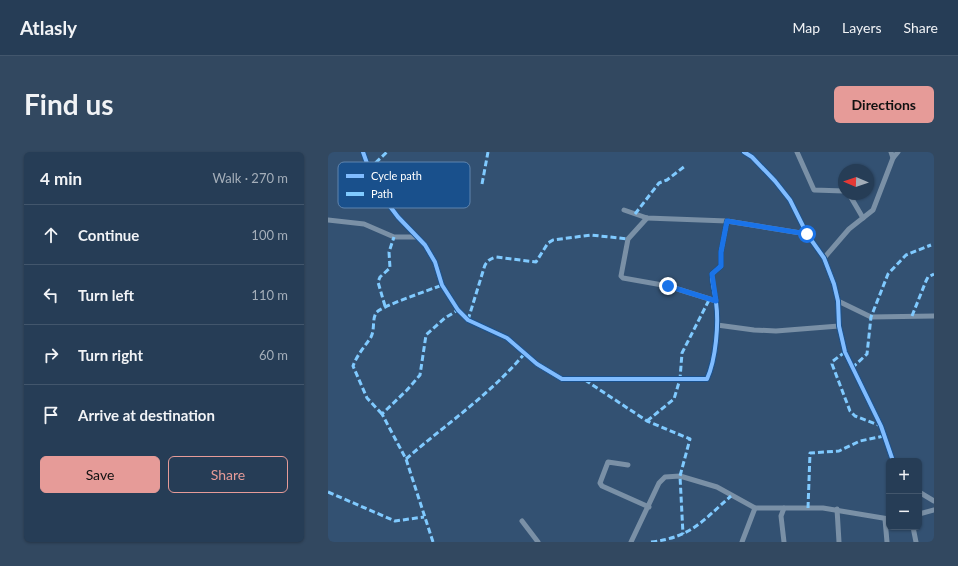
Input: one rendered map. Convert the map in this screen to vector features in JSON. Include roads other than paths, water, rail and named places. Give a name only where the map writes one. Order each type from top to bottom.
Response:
[{"type":"street","points":[[363,152],[367,162]]},
{"type":"street","points":[[744,152],[752,158],[783,190],[790,200],[807,234],[824,258],[830,271],[838,301],[838,326],[845,352],[880,426],[892,458]]},
{"type":"street","points":[[797,152],[814,190],[838,191]]},
{"type":"street","points":[[891,152],[893,158]]},
{"type":"street","points":[[824,258],[849,229],[875,207],[893,158],[898,152]]},
{"type":"street","points":[[853,200],[863,218]]},
{"type":"street","points":[[391,208],[398,218],[431,254],[442,285],[458,310],[468,320],[507,338],[537,364],[557,378],[707,379],[715,345],[716,325],[716,301],[712,274],[721,266],[721,252],[727,221]]},
{"type":"street","points":[[624,210],[647,218],[727,221],[807,234]]},
{"type":"street","points":[[647,218],[628,239],[621,276],[623,278],[668,286],[716,301]]},
{"type":"street","points":[[328,220],[364,224],[394,237],[416,237]]},
{"type":"street","points":[[838,301],[870,317],[934,316]]},
{"type":"street","points":[[716,325],[776,331],[838,326]]},
{"type":"street","points":[[628,466],[608,462],[600,483],[602,486],[649,507]]},
{"type":"street","points":[[631,542],[662,480],[666,477],[680,476],[717,487],[755,508],[837,509],[886,519]]},
{"type":"street","points":[[922,494],[934,501]]},
{"type":"street","points":[[742,542],[755,508]]},
{"type":"street","points":[[784,508],[781,516],[784,542]]},
{"type":"street","points":[[837,509],[839,542]]},
{"type":"street","points":[[922,513],[934,510]]},
{"type":"street","points":[[522,521],[538,542]]},
{"type":"street","points":[[886,542],[887,530]]},
{"type":"street","points":[[914,530],[916,542]]}]
